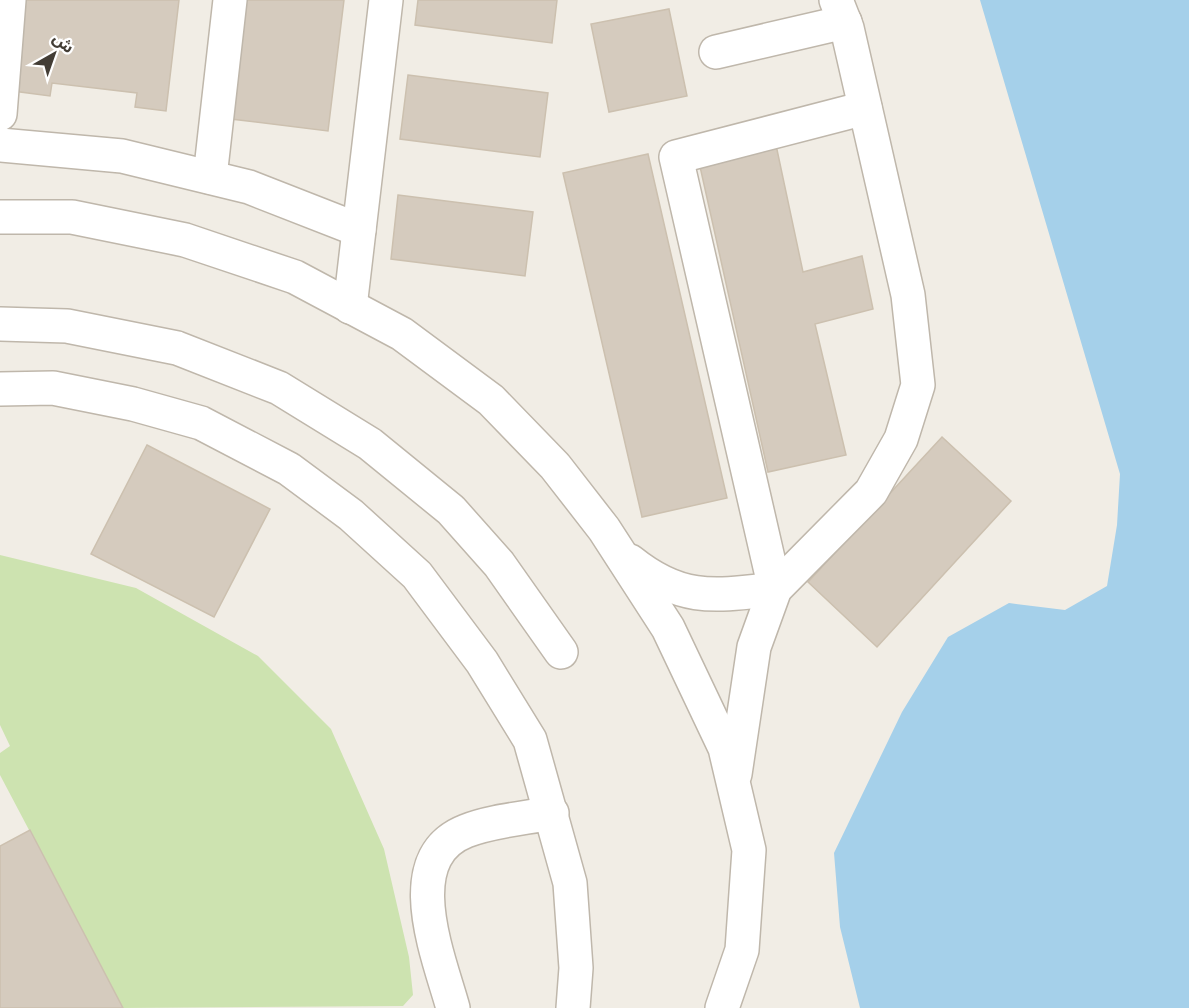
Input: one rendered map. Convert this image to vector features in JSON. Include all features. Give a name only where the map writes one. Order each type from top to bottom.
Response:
[{"type":"street","points":[[0,114],[9,0]]},
{"type":"street","points":[[210,177],[230,0]]},
{"type":"street","points":[[350,307],[386,0]]},
{"type":"street","points":[[716,52],[840,11],[908,295],[918,385],[901,439],[871,492],[775,589],[754,647],[733,783]]},
{"type":"street","points":[[775,589],[676,158],[865,108]]},
{"type":"street","points":[[0,145],[123,156],[249,187],[359,230]]},
{"type":"street","points":[[0,217],[72,217],[185,240],[295,277],[402,334],[491,400],[555,466],[619,552],[668,628],[725,748],[749,850],[742,950],[722,1008]]},
{"type":"street","points":[[0,324],[67,326],[177,348],[279,388],[370,444],[451,510],[499,564],[561,652]]},
{"type":"street","points":[[0,389],[53,388],[133,404],[201,423],[289,469],[351,515],[417,575],[482,662],[530,740],[570,884],[576,968],[573,1008]]},
{"type":"street","points":[[619,552],[653,580],[676,588],[715,596],[775,589]]},
{"type":"street","points":[[453,1008],[427,910],[430,865],[445,843],[466,831],[552,813]]},
{"type":"green space","points":[[0,555],[136,588],[258,656],[331,729],[384,849],[409,957],[413,995],[403,1006],[123,1008],[0,775],[0,753],[10,746],[0,725]]},
{"type":"water","points":[[980,0],[1189,0],[1189,1008],[860,1008],[840,927],[834,853],[902,712],[948,637],[1009,603],[1065,610],[1107,586],[1117,525],[1120,474]]},
{"type":"building","points":[[24,0],[179,0],[166,111],[135,107],[137,93],[52,83],[50,96],[13,91]]},
{"type":"building","points":[[245,0],[344,0],[328,131],[231,119]]},
{"type":"building","points":[[418,0],[557,0],[552,43],[415,25]]},
{"type":"building","points":[[669,9],[687,96],[609,112],[591,24]]},
{"type":"building","points":[[408,75],[548,93],[540,157],[400,139]]},
{"type":"building","points":[[776,145],[803,272],[862,256],[873,309],[815,324],[846,455],[768,472],[699,162]]},
{"type":"building","points":[[648,154],[727,498],[642,517],[563,173]]},
{"type":"building","points":[[398,195],[533,212],[525,276],[391,259]]},
{"type":"building","points":[[942,437],[1011,501],[877,647],[808,582]]},
{"type":"building","points":[[147,445],[270,509],[214,617],[91,554]]},
{"type":"building","points":[[30,830],[123,1008],[0,1008],[0,846]]}]
